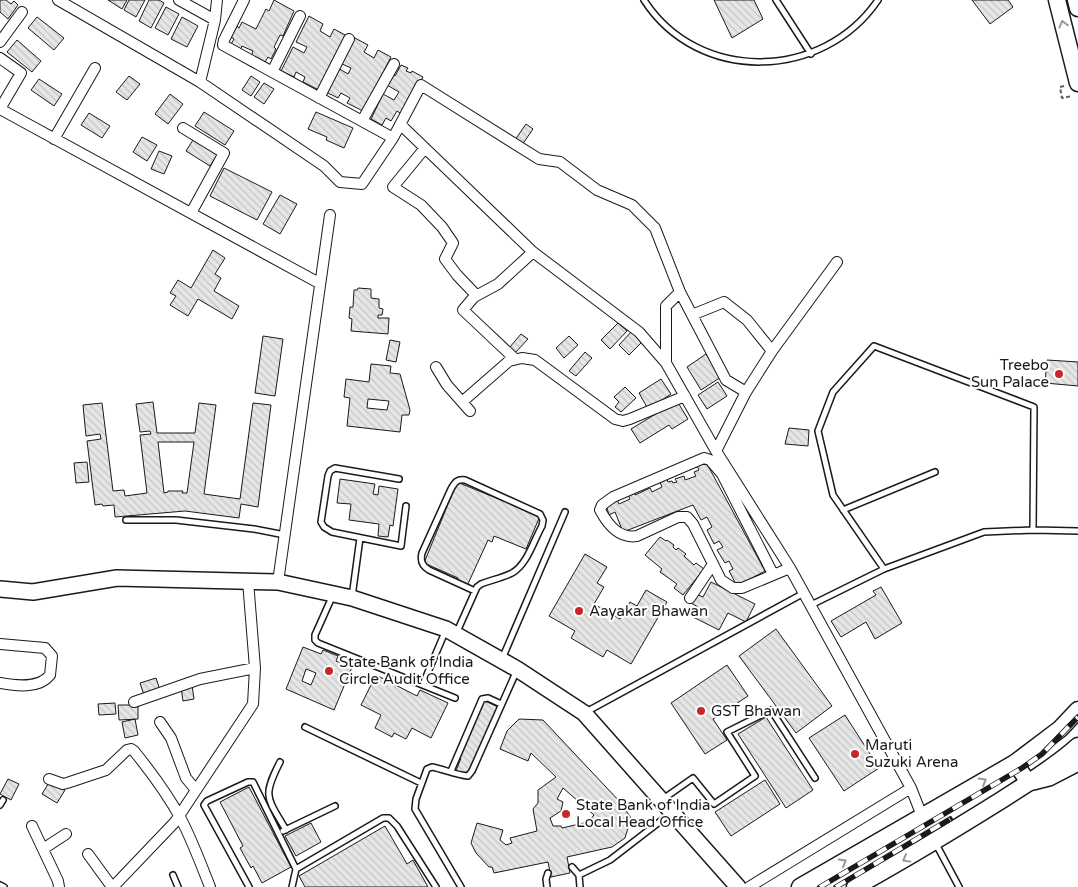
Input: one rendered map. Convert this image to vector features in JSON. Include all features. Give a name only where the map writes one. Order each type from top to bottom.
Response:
[{"type":"main road","points":[[1057,0],[1078,83]]},
{"type":"main road","points":[[1076,0],[1078,8]]},
{"type":"main road","points":[[800,887],[1014,763],[1060,729],[1078,710]]},
{"type":"main road","points":[[855,887],[934,842],[1029,783],[1078,746]]},
{"type":"street","points":[[58,0],[200,82],[324,166],[340,182],[362,184],[401,125],[421,84],[539,159],[560,162],[597,190],[632,205],[655,228],[680,292],[726,380],[746,392]]},
{"type":"street","points":[[179,0],[215,20]]},
{"type":"street","points":[[200,82],[218,0]]},
{"type":"street","points":[[244,0],[224,40],[224,45],[393,138]]},
{"type":"street","points":[[0,42],[22,12]]},
{"type":"street","points":[[272,72],[300,16]]},
{"type":"street","points":[[319,98],[348,39]]},
{"type":"street","points":[[0,58],[21,73],[0,109],[319,283]]},
{"type":"street","points":[[362,121],[394,64]]},
{"type":"street","points":[[54,138],[95,68]]},
{"type":"street","points":[[401,125],[533,252],[639,332],[666,363],[716,451],[790,568],[811,605],[910,788],[922,816]]},
{"type":"street","points":[[183,128],[224,153],[191,213]]},
{"type":"street","points":[[424,148],[393,187],[421,205],[442,227],[453,243],[445,259],[476,295]]},
{"type":"street","points":[[278,582],[330,214]]},
{"type":"street","points":[[516,359],[464,312],[464,308],[476,295],[498,284],[533,252]]},
{"type":"street","points":[[716,451],[746,392],[772,351],[837,262]]},
{"type":"street","points":[[666,363],[666,306],[680,292]]},
{"type":"street","points":[[692,315],[724,302],[748,320],[772,351]]},
{"type":"street","points":[[462,402],[509,361],[522,358],[535,360],[615,419],[623,421],[685,396]]},
{"type":"street","points":[[436,367],[447,384],[470,411]]},
{"type":"street","points":[[773,574],[722,474],[710,460],[704,458],[612,497],[602,505],[600,510],[607,524],[619,533],[630,537],[637,536],[678,517],[687,517],[693,524],[721,580],[733,588],[742,588],[790,568]]},
{"type":"street","points":[[690,598],[714,564]]},
{"type":"street","points":[[0,589],[33,592],[117,578],[278,582],[352,598],[451,632],[517,669],[584,713],[738,887]]},
{"type":"street","points":[[88,854],[112,887],[180,816],[252,704],[255,668],[248,581]]},
{"type":"street","points":[[0,644],[45,648],[52,656],[50,675],[41,684],[0,683]]},
{"type":"street","points":[[134,702],[200,679],[255,668]]},
{"type":"street","points":[[160,722],[171,738],[186,778],[196,790]]},
{"type":"street","points":[[49,779],[64,784],[106,770],[127,750],[131,749],[151,773],[180,816],[210,887]]},
{"type":"street","points":[[1014,763],[1029,783],[1047,788],[1055,787],[1078,776]]},
{"type":"street","points":[[1029,783],[1049,778],[1078,764]]},
{"type":"street","points":[[749,887],[910,788]]},
{"type":"street","points":[[32,826],[58,881],[59,887]]},
{"type":"street","points":[[43,849],[66,834]]},
{"type":"lane","points":[[644,0],[651,11],[676,35],[707,52],[742,62],[777,62],[811,54],[842,38],[869,14],[878,0]]},
{"type":"lane","points":[[776,0],[811,54]]},
{"type":"lane","points":[[884,569],[833,495],[818,431],[833,392],[874,346],[1034,407],[1033,530]]},
{"type":"lane","points":[[399,479],[335,468],[330,471],[321,522],[324,527],[332,532],[401,546],[406,506]]},
{"type":"lane","points":[[843,510],[935,472]]},
{"type":"lane","points":[[424,684],[451,632],[475,592],[481,584],[512,572],[518,567],[525,559],[542,526],[543,520],[540,514],[459,479],[451,489],[422,552],[422,562],[424,567],[429,570],[475,592]]},
{"type":"lane","points":[[501,660],[564,512]]},
{"type":"lane","points":[[126,520],[176,520],[285,535]]},
{"type":"lane","points":[[811,605],[884,569],[984,532],[1078,531]]},
{"type":"lane","points":[[352,598],[360,538]]},
{"type":"lane","points":[[584,713],[804,593]]},
{"type":"lane","points":[[334,594],[315,635],[318,643],[455,698]]},
{"type":"lane","points":[[461,887],[415,809],[416,799],[427,769],[432,767],[468,776],[472,771],[517,669]]},
{"type":"lane","points":[[451,771],[482,699],[488,698],[500,704]]},
{"type":"lane","points":[[661,801],[693,778],[714,804],[755,776],[728,732],[771,710],[816,778]]},
{"type":"lane","points":[[305,727],[421,783]]},
{"type":"lane","points":[[280,762],[271,781],[268,798],[286,830]]},
{"type":"lane","points":[[250,887],[204,804],[248,782],[253,782],[296,870],[292,887]]},
{"type":"lane","points":[[278,833],[335,806]]},
{"type":"lane","points":[[580,875],[610,860],[672,812]]},
{"type":"lane","points":[[296,870],[383,818],[389,818],[397,826],[436,887]]},
{"type":"lane","points":[[934,842],[959,887]]},
{"type":"lane","points":[[572,867],[580,875],[580,887]]},
{"type":"lane","points":[[547,887],[546,879],[548,873]]},
{"type":"lane","points":[[173,875],[178,887]]},
{"type":"lane","points":[[0,885],[4,887]]},
{"type":"path","points":[[1060,87],[1062,98],[1078,95]]},
{"type":"building","points":[[0,0],[6,0],[11,4],[14,1],[18,5],[8,19],[0,12]]},
{"type":"building","points":[[108,0],[127,0],[122,9]]},
{"type":"building","points":[[129,0],[145,0],[136,17],[124,10]]},
{"type":"building","points":[[149,0],[159,0],[164,3],[151,28],[139,21]]},
{"type":"building","points":[[274,0],[294,11],[283,36],[280,35],[274,47],[276,49],[271,59],[268,57],[264,64],[251,57],[253,51],[242,46],[240,51],[230,46],[234,39],[231,37],[237,26],[239,28],[242,22],[256,29],[266,9],[269,11]]},
{"type":"building","points":[[714,0],[754,0],[763,19],[732,38]]},
{"type":"building","points":[[972,0],[1008,0],[1013,7],[990,24]]},
{"type":"building","points":[[166,7],[179,14],[168,35],[155,28]]},
{"type":"building","points":[[309,16],[323,24],[320,31],[330,37],[334,29],[347,36],[319,90],[303,82],[305,77],[296,72],[294,77],[281,71],[293,47],[304,53],[307,47],[296,42]]},
{"type":"building","points":[[37,17],[64,38],[54,50],[28,28]]},
{"type":"building","points":[[182,17],[198,26],[187,47],[171,39]]},
{"type":"building","points":[[353,37],[368,45],[364,52],[374,58],[378,50],[391,57],[363,111],[347,103],[350,98],[341,93],[338,98],[326,92],[338,68],[348,74],[351,68],[340,63]]},
{"type":"building","points":[[17,40],[41,61],[32,72],[7,52]]},
{"type":"building","points":[[401,65],[408,68],[406,71],[411,73],[412,71],[423,77],[403,115],[397,111],[391,121],[386,118],[382,125],[371,119],[383,94],[394,100],[399,92],[387,85]]},
{"type":"building","points":[[129,76],[140,84],[127,100],[116,92]]},
{"type":"building","points":[[251,76],[260,82],[251,96],[242,90]]},
{"type":"building","points":[[39,79],[62,94],[54,106],[31,90]]},
{"type":"building","points":[[264,83],[274,89],[264,104],[254,97]]},
{"type":"building","points":[[170,94],[183,104],[168,124],[155,114]]},
{"type":"building","points":[[204,112],[234,131],[225,145],[195,126]]},
{"type":"building","points":[[316,112],[353,128],[344,148],[326,140],[327,137],[308,129]]},
{"type":"building","points":[[89,113],[110,126],[102,138],[81,125]]},
{"type":"building","points":[[526,124],[533,129],[522,145],[515,140]]},
{"type":"building","points":[[142,137],[157,145],[147,161],[133,152]]},
{"type":"building","points":[[193,140],[217,155],[210,166],[186,151]]},
{"type":"building","points":[[159,151],[172,156],[164,174],[151,169]]},
{"type":"building","points":[[224,168],[272,192],[257,220],[210,196]]},
{"type":"building","points":[[280,195],[297,204],[280,234],[263,224]]},
{"type":"building","points":[[213,250],[225,258],[215,274],[221,278],[214,291],[239,306],[232,319],[198,299],[188,316],[170,305],[176,296],[170,293],[178,280],[191,288]]},
{"type":"building","points":[[358,288],[371,289],[371,298],[379,299],[379,308],[383,309],[382,315],[378,315],[378,318],[389,318],[388,334],[351,331],[350,307],[353,307],[354,290]]},
{"type":"building","points":[[618,323],[627,331],[610,349],[601,340]]},
{"type":"building","points":[[633,330],[643,341],[629,355],[619,345]]},
{"type":"building","points":[[521,334],[528,339],[515,353],[509,348]]},
{"type":"building","points":[[263,336],[283,339],[275,396],[255,393]]},
{"type":"building","points":[[569,336],[578,345],[564,358],[556,348]]},
{"type":"building","points":[[390,340],[400,342],[396,362],[386,360]]},
{"type":"building","points":[[585,352],[592,358],[576,376],[569,371]]},
{"type":"building","points":[[706,354],[721,377],[701,390],[687,367]]},
{"type":"building","points":[[1047,360],[1078,362],[1078,386],[1045,383]]},
{"type":"building","points":[[371,364],[391,366],[390,373],[400,374],[410,410],[409,415],[402,415],[400,432],[347,426],[350,398],[344,397],[346,379],[369,382]],"holes":[[[368,399],[389,401],[387,410],[367,408]]]},
{"type":"building","points":[[661,379],[671,394],[648,409],[639,393]]},
{"type":"building","points":[[718,382],[727,396],[707,409],[698,395]]},
{"type":"building","points":[[625,387],[636,398],[621,412],[615,407],[619,402],[614,397]]},
{"type":"building","points":[[677,401],[688,419],[672,429],[669,425],[640,443],[631,429]]},
{"type":"building","points":[[153,402],[157,433],[195,433],[199,403],[216,405],[204,494],[240,499],[253,403],[271,405],[258,507],[241,504],[239,518],[185,511],[115,517],[114,505],[95,505],[87,441],[101,439],[100,434],[86,436],[83,405],[102,403],[113,491],[124,490],[125,496],[147,493],[140,435],[151,434],[150,431],[140,432],[136,404]],"holes":[[[158,442],[194,442],[187,493],[182,493],[183,491],[168,491],[164,493]]]},
{"type":"building","points":[[789,428],[809,430],[808,446],[785,444]]},
{"type":"building","points":[[87,462],[89,482],[76,483],[74,463]]},
{"type":"building","points":[[706,462],[765,571],[737,586],[729,571],[733,569],[729,561],[725,563],[717,550],[723,547],[719,541],[714,544],[707,530],[712,527],[707,517],[701,520],[693,505],[623,532],[615,512],[609,515],[606,505],[617,500],[619,504],[630,499],[628,495],[635,492],[635,495],[650,488],[652,492],[662,487],[660,482],[667,479],[668,482],[672,481],[673,483],[677,482],[675,479],[684,476],[685,480],[696,476],[694,472],[699,470],[697,466]]},
{"type":"building","points":[[340,479],[375,484],[373,494],[378,495],[379,486],[398,489],[393,526],[390,525],[388,537],[378,536],[379,524],[349,520],[351,504],[337,503]]},
{"type":"building","points":[[457,482],[540,516],[526,549],[494,536],[492,542],[488,540],[467,586],[457,581],[458,578],[424,563]]},
{"type":"building","points":[[660,537],[674,545],[673,547],[676,550],[678,548],[686,554],[684,556],[694,565],[696,563],[704,569],[683,595],[674,588],[677,584],[660,572],[662,569],[645,555]]},
{"type":"building","name":"Aayakar Bhawan","points":[[585,554],[607,567],[597,583],[604,587],[594,604],[620,619],[630,602],[637,606],[646,590],[667,602],[631,664],[607,650],[603,657],[571,638],[575,631],[549,616]]},
{"type":"building","points":[[711,582],[755,604],[746,622],[728,613],[719,630],[693,617],[698,607],[691,603],[696,594],[703,597]]},
{"type":"building","points":[[881,587],[902,623],[875,639],[866,622],[841,637],[831,621],[876,595],[873,591]]},
{"type":"building","points":[[776,629],[832,706],[796,733],[739,656]]},
{"type":"building","points":[[303,647],[321,654],[323,650],[338,656],[336,661],[352,667],[334,710],[286,689]],"holes":[[[306,669],[316,673],[311,685],[302,681]]]},
{"type":"building","name":"GST Bhawan","points":[[727,665],[748,696],[713,719],[727,740],[705,754],[671,703]]},
{"type":"building","points":[[376,675],[417,696],[420,690],[448,703],[431,738],[412,728],[406,739],[394,733],[392,737],[375,728],[381,715],[361,705]]},
{"type":"building","points":[[156,678],[160,690],[144,695],[140,683]]},
{"type":"building","points":[[192,685],[194,699],[183,701],[181,687]]},
{"type":"building","points":[[483,700],[498,707],[474,764],[472,763],[467,775],[456,771],[461,758],[459,757]]},
{"type":"building","points":[[115,703],[116,714],[99,715],[98,704]]},
{"type":"building","points":[[118,705],[138,705],[138,719],[119,720]]},
{"type":"building","points":[[845,715],[879,768],[844,791],[809,738]]},
{"type":"building","points":[[766,717],[813,790],[786,808],[738,734]]},
{"type":"building","points":[[135,719],[138,735],[125,738],[122,722]]},
{"type":"building","points":[[519,719],[543,720],[621,803],[631,818],[625,838],[612,847],[567,857],[570,873],[551,877],[548,862],[494,873],[492,867],[489,867],[476,853],[471,843],[477,823],[503,830],[500,840],[506,845],[512,843],[510,838],[537,831],[533,809],[538,803],[538,790],[556,777],[531,753],[528,761],[500,749],[507,731]],"holes":[[[563,788],[594,815],[588,822],[562,828],[561,826],[553,826],[550,818],[561,811],[563,802],[557,799]]]},
{"type":"building","points":[[8,779],[19,784],[11,800],[0,794]]},
{"type":"building","points":[[765,780],[780,804],[731,836],[715,812]]},
{"type":"building","points":[[50,781],[65,790],[57,803],[42,794]]},
{"type":"building","points":[[249,787],[291,867],[262,883],[240,848],[243,846],[220,802]]},
{"type":"building","points":[[311,823],[321,842],[296,856],[285,836]]},
{"type":"building","points":[[385,826],[407,864],[413,860],[428,887],[305,887],[299,876]]},
{"type":"railway","points":[[820,887],[1022,768],[1042,754],[1078,717]]},
{"type":"railway","points":[[836,887],[950,819]]},
{"type":"place","name":"Treebo Sun Palace","points":[[1059,374]]},
{"type":"place","name":"Aayakar Bhawan","points":[[579,611]]},
{"type":"place","name":"State Bank of India Circle Audit Office","points":[[329,671]]},
{"type":"place","name":"GST Bhawan","points":[[701,711]]},
{"type":"place","name":"Maruti Suzuki Arena","points":[[855,754]]},
{"type":"place","name":"State Bank of India Local Head Office","points":[[566,814]]}]
